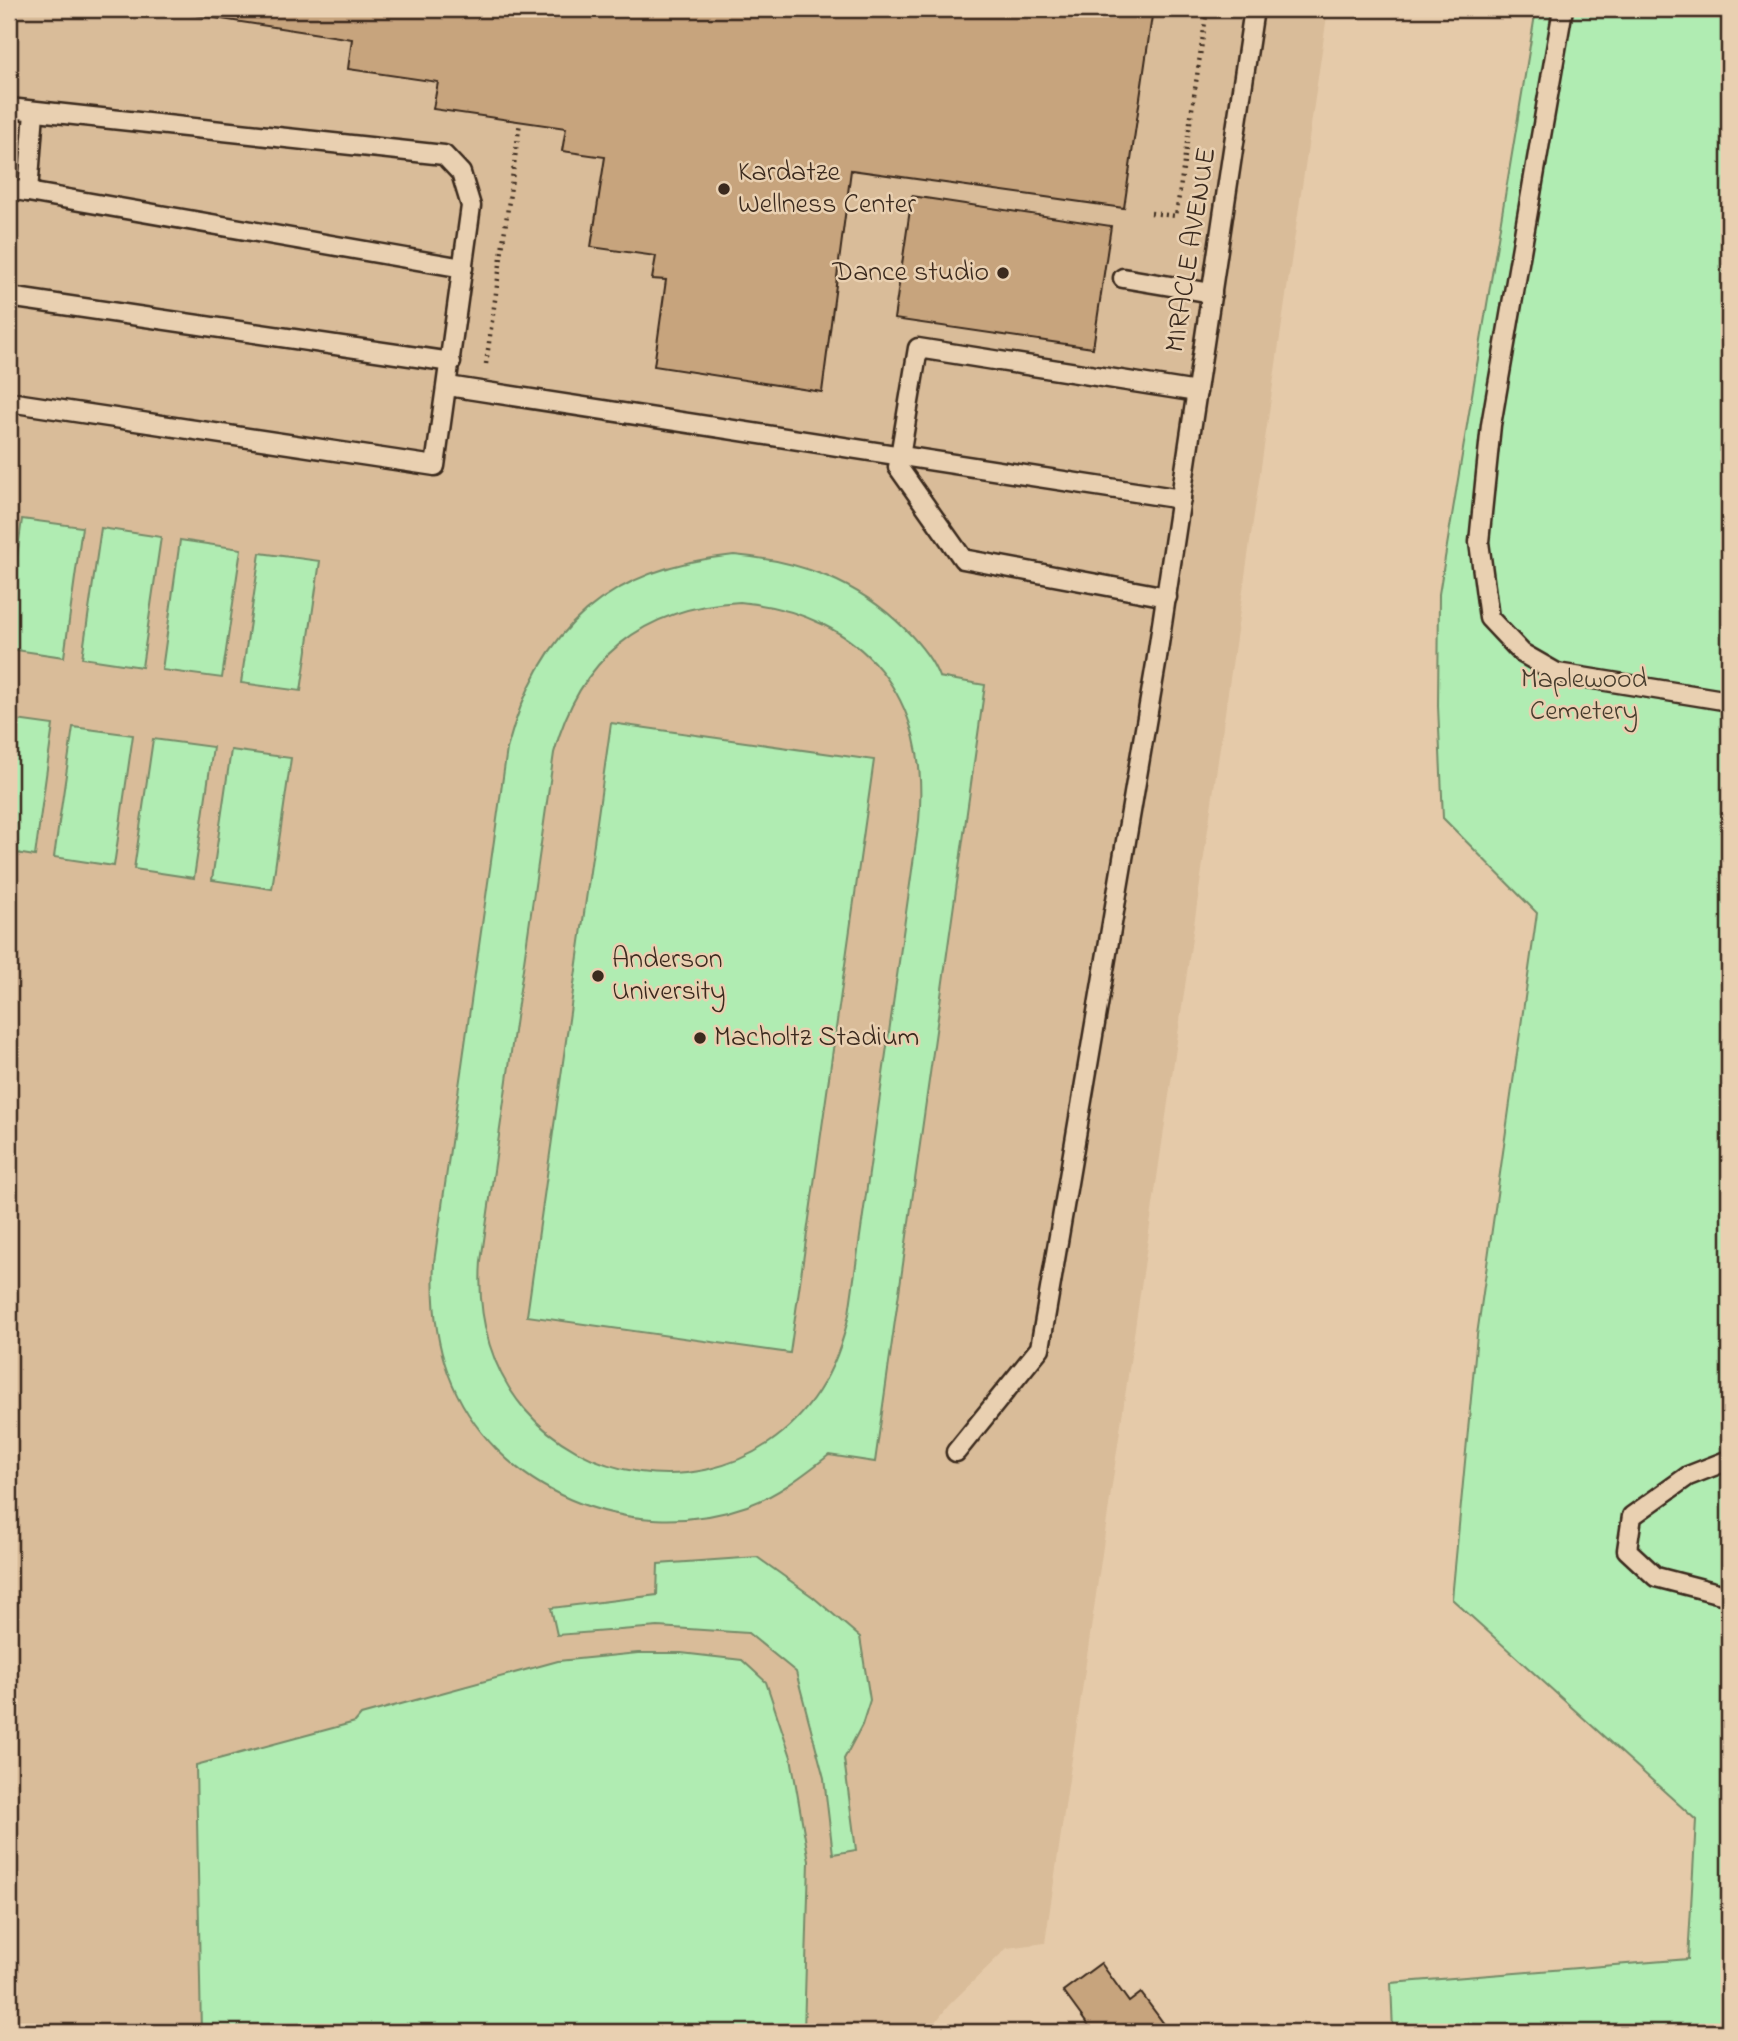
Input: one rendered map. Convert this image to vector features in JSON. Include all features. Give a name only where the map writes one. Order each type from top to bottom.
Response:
[{"type":"lane","name":"MIRACLE AVENUE","points":[[956,1452],[1040,1348],[1167,597],[1254,9]]},
{"type":"lane","points":[[1563,9],[1491,425],[1479,542],[1489,618],[1522,653],[1557,673],[1729,701]]},
{"type":"lane","points":[[9,108],[444,155],[461,173],[471,206],[435,466],[9,402]]},
{"type":"lane","points":[[28,192],[34,112]]},
{"type":"lane","points":[[9,189],[463,268]]},
{"type":"lane","points":[[1124,278],[1212,293]]},
{"type":"lane","points":[[9,297],[451,362]]},
{"type":"lane","points":[[1167,597],[963,559],[898,467],[918,348],[1197,392]]},
{"type":"lane","points":[[448,386],[1181,499]]},
{"type":"lane","points":[[1729,1460],[1688,1476],[1632,1516],[1627,1550],[1656,1577],[1729,1596]]},
{"type":"path","points":[[1151,213],[1176,216],[1208,9]]},
{"type":"path","points":[[482,391],[520,122]]},
{"type":"shaded area","name":"Anderson University","points":[[9,9],[1328,9],[1045,1943],[1007,1948],[949,2005],[928,2032],[9,2032]]},
{"type":"green space","name":"Maplewood Cemetery","points":[[1536,9],[1729,9],[1729,2032],[1393,2032],[1391,1983],[1688,1959],[1696,1820],[1452,1599],[1477,1335],[1537,913],[1443,818],[1438,706],[1439,594]]},
{"type":"green space","points":[[22,519],[82,527],[64,657],[9,649],[9,616]]},
{"type":"green space","points":[[101,528],[161,537],[142,667],[82,658]]},
{"type":"green space","points":[[180,540],[241,549],[222,678],[162,670]]},
{"type":"green space","points":[[260,553],[320,561],[301,691],[241,683]]},
{"type":"green space","points":[[734,555],[782,562],[827,576],[887,612],[920,645],[939,677],[985,685],[875,1462],[829,1455],[780,1490],[747,1506],[703,1517],[658,1519],[613,1513],[570,1499],[531,1478],[497,1450],[469,1415],[448,1373],[437,1332],[433,1276],[507,749],[521,706],[538,669],[560,637],[586,611],[616,590],[650,574],[690,562]],"holes":[[[740,602],[784,610],[822,624],[854,644],[880,670],[900,701],[914,737],[920,777],[919,821],[849,1314],[818,1392],[768,1443],[706,1470],[640,1472],[577,1451],[524,1408],[490,1345],[481,1261],[554,753],[565,720],[580,690],[598,665],[620,644],[645,627],[673,614],[705,606]]]},
{"type":"green space","points":[[9,719],[53,725],[35,856],[9,852]]},
{"type":"green space","name":"Macholtz Stadium","points":[[611,723],[874,760],[790,1353],[527,1316]]},
{"type":"green space","points":[[73,727],[133,735],[114,866],[54,857]]},
{"type":"green space","points":[[153,739],[213,747],[194,878],[134,869]]},
{"type":"green space","points":[[231,750],[291,758],[272,889],[212,880]]},
{"type":"green space","points":[[757,1557],[813,1597],[860,1637],[870,1700],[862,1725],[844,1759],[856,1850],[833,1854],[824,1778],[796,1672],[748,1633],[658,1627],[557,1635],[551,1608],[657,1595],[658,1564]]},
{"type":"green space","points":[[638,1653],[681,1653],[742,1660],[766,1682],[791,1757],[809,1861],[804,2032],[201,2032],[196,1765],[355,1722],[361,1715],[558,1661]]},
{"type":"building","name":"Kardatze Wellness Center","points":[[156,9],[1153,9],[1124,208],[851,170],[822,392],[654,366],[666,280],[652,279],[656,256],[591,247],[605,157],[562,151],[566,128],[433,109],[438,82],[348,69],[352,39]]},
{"type":"building","name":"Dance studio","points":[[912,196],[1111,226],[1093,348],[894,319]]},
{"type":"building","points":[[1101,1963],[1129,2002],[1141,1993],[1170,2032],[1093,2032],[1063,1991]]},
{"type":"place","name":"Kardatze Wellness Center","points":[[724,189]]},
{"type":"place","name":"Dance studio","points":[[1003,273]]},
{"type":"place","name":"Anderson University","points":[[598,976]]},
{"type":"place","name":"Macholtz Stadium","points":[[700,1038]]}]
